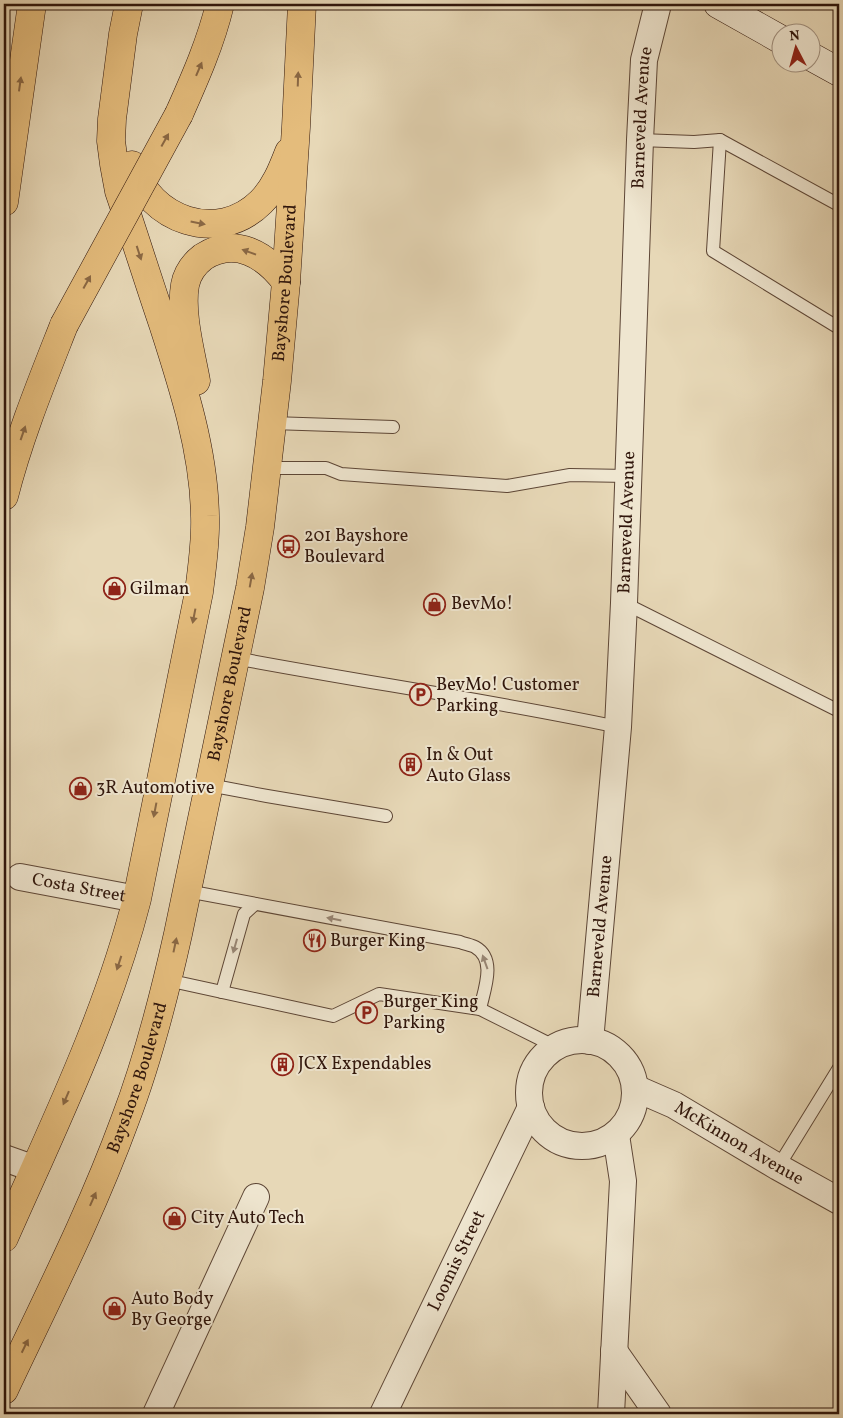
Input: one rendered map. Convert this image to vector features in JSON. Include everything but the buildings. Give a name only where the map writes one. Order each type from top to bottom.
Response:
[{"type":"main road","points":[[4,202],[32,4]]},
{"type":"main road","points":[[129,4],[123,34],[112,119],[111,141],[114,164],[119,191],[178,370],[194,436],[201,474],[205,516]]},
{"type":"main road","points":[[4,496],[24,429],[64,325],[180,114],[201,63],[220,4]]},
{"type":"main road","name":"Bayshore Boulevard","points":[[4,1390],[49,1296],[126,1119],[155,1029],[168,980],[253,570],[267,468],[286,282],[302,4]]},
{"type":"main road","points":[[123,34],[126,128],[134,171],[148,194],[167,211],[178,217],[204,225],[218,224],[233,220],[247,212],[272,189],[289,152],[296,127]]},
{"type":"main road","points":[[6,1227],[35,1169],[101,1014],[127,938],[137,899],[199,592],[204,553],[206,470],[198,388],[185,314],[185,283],[190,270],[200,260],[212,252],[224,248],[237,248],[251,252],[264,259],[276,269],[286,282]]},
{"type":"street","name":"Barneveld Avenue","points":[[590,1041],[618,727],[644,60],[658,4]]},
{"type":"street","points":[[718,4],[770,33]]},
{"type":"street","points":[[820,62],[839,72]]},
{"type":"street","name":"Costa Street","points":[[20,877],[137,899]]},
{"type":"street","points":[[573,1041],[590,1041],[607,1046],[621,1057],[631,1071],[635,1088],[634,1106],[627,1122],[616,1135],[600,1143],[583,1146],[566,1144],[550,1136],[538,1123],[531,1107],[529,1090],[533,1073],[543,1058],[556,1047],[573,1041]]},
{"type":"street","name":"McKinnon Avenue","points":[[635,1088],[674,1105],[839,1201]]},
{"type":"street","name":"Loomis Street","points":[[383,1414],[531,1107]]},
{"type":"street","points":[[611,1414],[623,1181],[616,1135]]},
{"type":"street","points":[[4,1158],[35,1169]]},
{"type":"street","points":[[156,1414],[256,1197]]},
{"type":"street","points":[[614,1351],[658,1414]]},
{"type":"lane","points":[[640,140],[694,142],[720,140],[839,205]]},
{"type":"lane","points":[[720,140],[713,251],[839,328]]},
{"type":"lane","points":[[272,423],[392,427]]},
{"type":"lane","points":[[267,468],[326,468],[342,474],[507,486],[570,475],[628,476]]},
{"type":"lane","points":[[624,603],[839,712]]},
{"type":"lane","points":[[235,658],[546,711],[618,727]]},
{"type":"lane","points":[[209,785],[386,816]]},
{"type":"lane","points":[[186,891],[460,942],[476,948],[484,955],[488,972],[480,1009]]},
{"type":"lane","points":[[222,992],[244,914],[255,904]]},
{"type":"lane","points":[[168,980],[333,1016],[379,994],[480,1009],[556,1047]]},
{"type":"lane","points":[[778,1166],[839,1068]]},
{"type":"place","name":"201 Bayshore Boulevard","points":[[288,546]]},
{"type":"place","name":"Gilman","points":[[114,589]]},
{"type":"place","name":"BevMo!","points":[[435,604]]},
{"type":"place","name":"BevMo! Customer Parking","points":[[420,695]]},
{"type":"place","name":"In & Out Auto Glass","points":[[410,765]]},
{"type":"place","name":"3R Automotive","points":[[80,788]]},
{"type":"place","name":"Burger King","points":[[314,941]]},
{"type":"place","name":"Burger King Parking","points":[[367,1012]]},
{"type":"place","name":"JCX Expendables","points":[[282,1064]]},
{"type":"place","name":"City Auto Tech","points":[[175,1218]]},
{"type":"place","name":"Auto Body By George","points":[[115,1309]]}]
